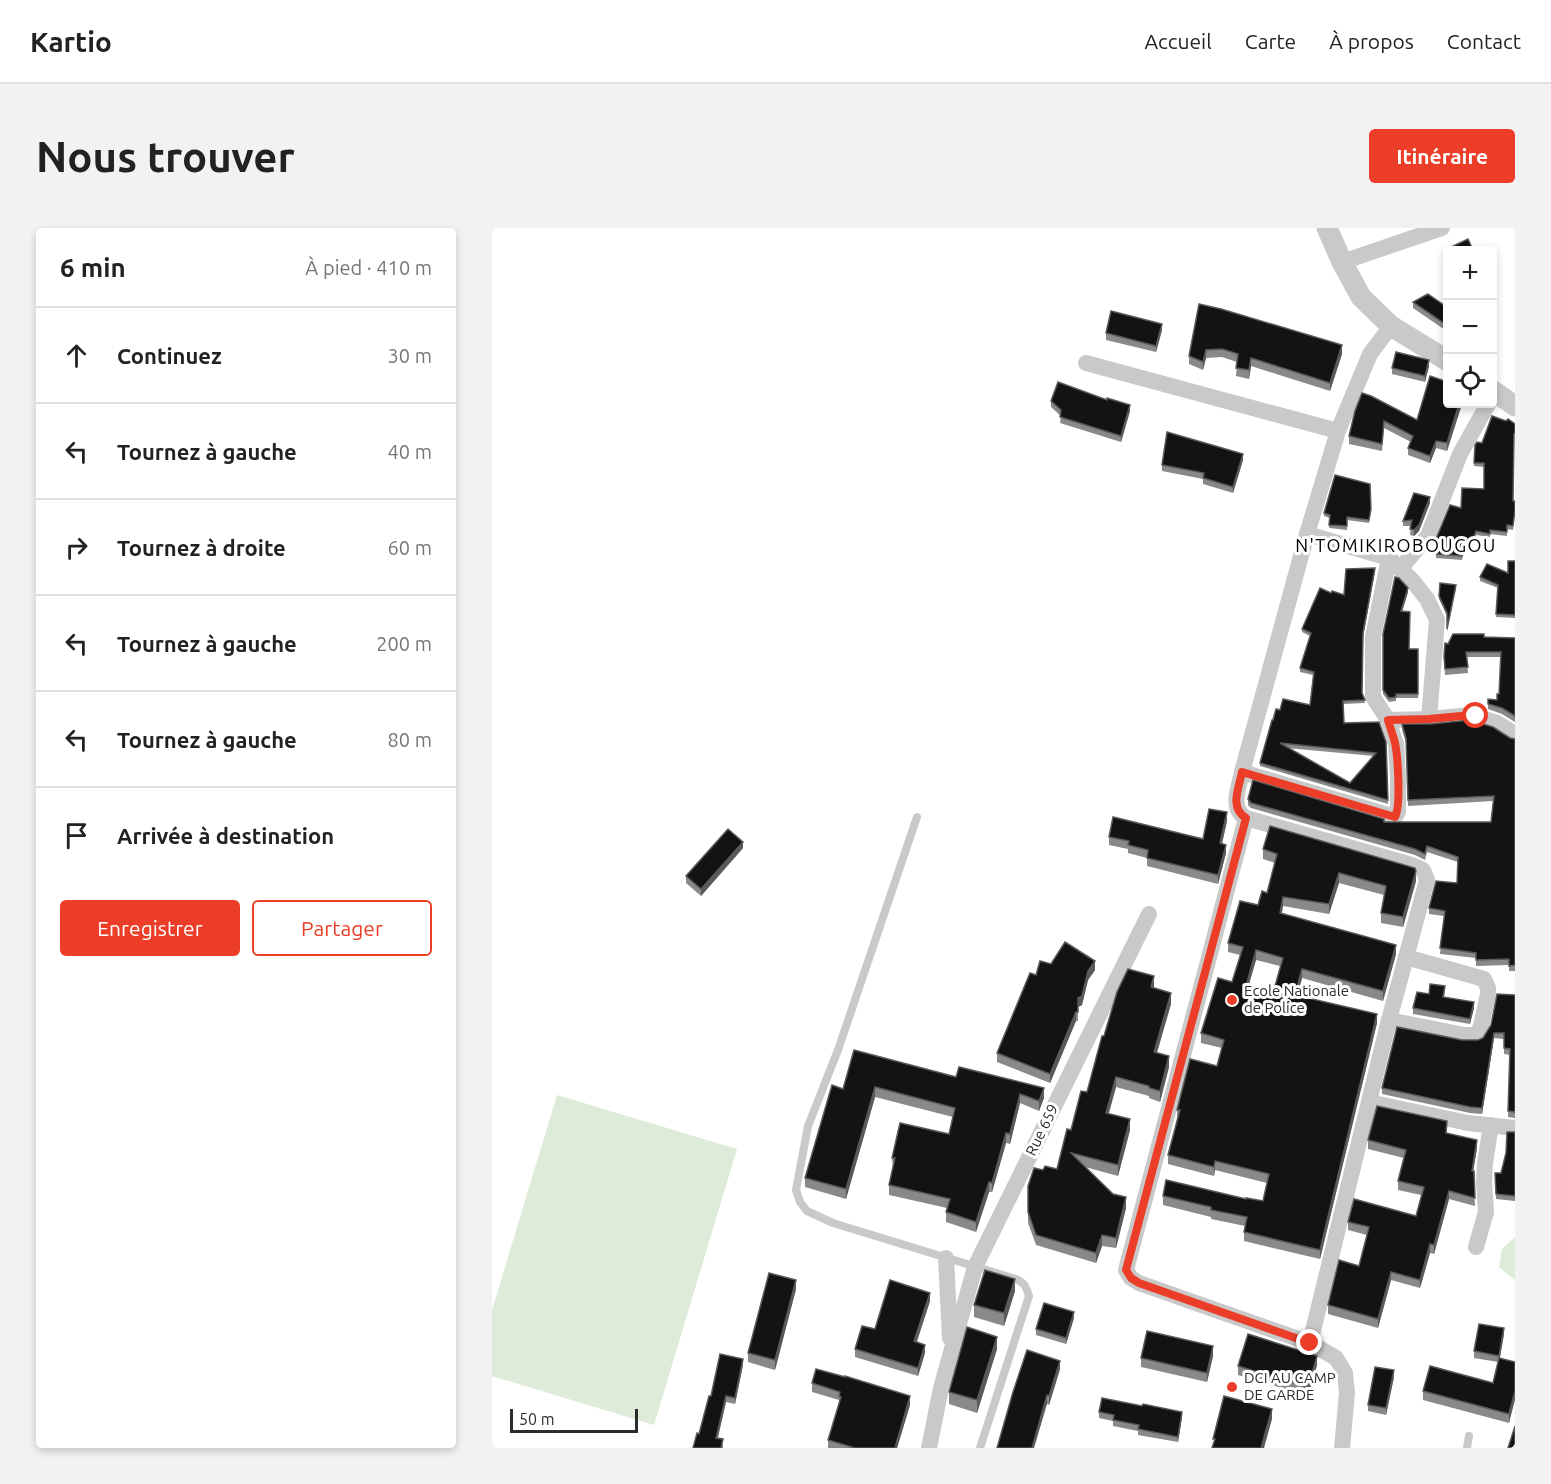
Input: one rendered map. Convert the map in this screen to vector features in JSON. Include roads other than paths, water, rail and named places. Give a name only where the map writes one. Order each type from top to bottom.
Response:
[{"type":"street","points":[[1326,228],[1361,297],[1391,326],[1443,358]]},
{"type":"street","points":[[1342,262],[1442,228]]},
{"type":"street","points":[[1310,1343],[1389,1020],[1427,880],[1423,870],[1412,865],[1246,818],[1240,814],[1236,804],[1242,772],[1307,534],[1338,431],[1370,354],[1391,326]]},
{"type":"street","points":[[1086,363],[1338,431]]},
{"type":"street","points":[[1497,397],[1515,406]]},
{"type":"street","points":[[1242,772],[1395,817],[1398,812],[1396,744],[1388,720],[1373,697],[1373,637],[1394,564],[1428,536],[1460,454],[1485,408]]},
{"type":"street","points":[[1307,534],[1394,564],[1412,580],[1427,599],[1437,620],[1429,719]]},
{"type":"street","points":[[1388,720],[1472,715],[1497,723],[1515,734]]},
{"type":"street","points":[[1246,818],[1126,1270],[1131,1278],[1139,1283],[1310,1343],[1336,1358],[1346,1372],[1347,1393],[1342,1448]]},
{"type":"street","name":"Rue 659","points":[[929,1448],[941,1388],[975,1267],[1149,914]]},
{"type":"street","points":[[1389,1020],[1464,1035],[1477,1035],[1481,1026],[1488,988],[1484,979],[1406,957]]},
{"type":"street","points":[[1369,1102],[1468,1123],[1515,1128]]},
{"type":"street","points":[[1476,1247],[1486,1212],[1485,1163],[1491,1125]]},
{"type":"street","name":"Rue 659","points":[[946,1258],[951,1352]]},
{"type":"lane","points":[[917,817],[838,1050],[808,1126],[796,1190],[800,1202],[807,1211],[833,1222],[1024,1283],[1029,1296],[980,1448]]},
{"type":"lane","points":[[1467,1448],[1469,1436]]},
{"type":"place","name":"Ecole Nationale de Police","points":[[1232,1000]]},
{"type":"place","name":"DCI AU CAMP DE GARDE","points":[[1232,1387]]},
{"type":"district","name":"N'TOMIKIROBOUGOU","points":[[1396,546]]}]
